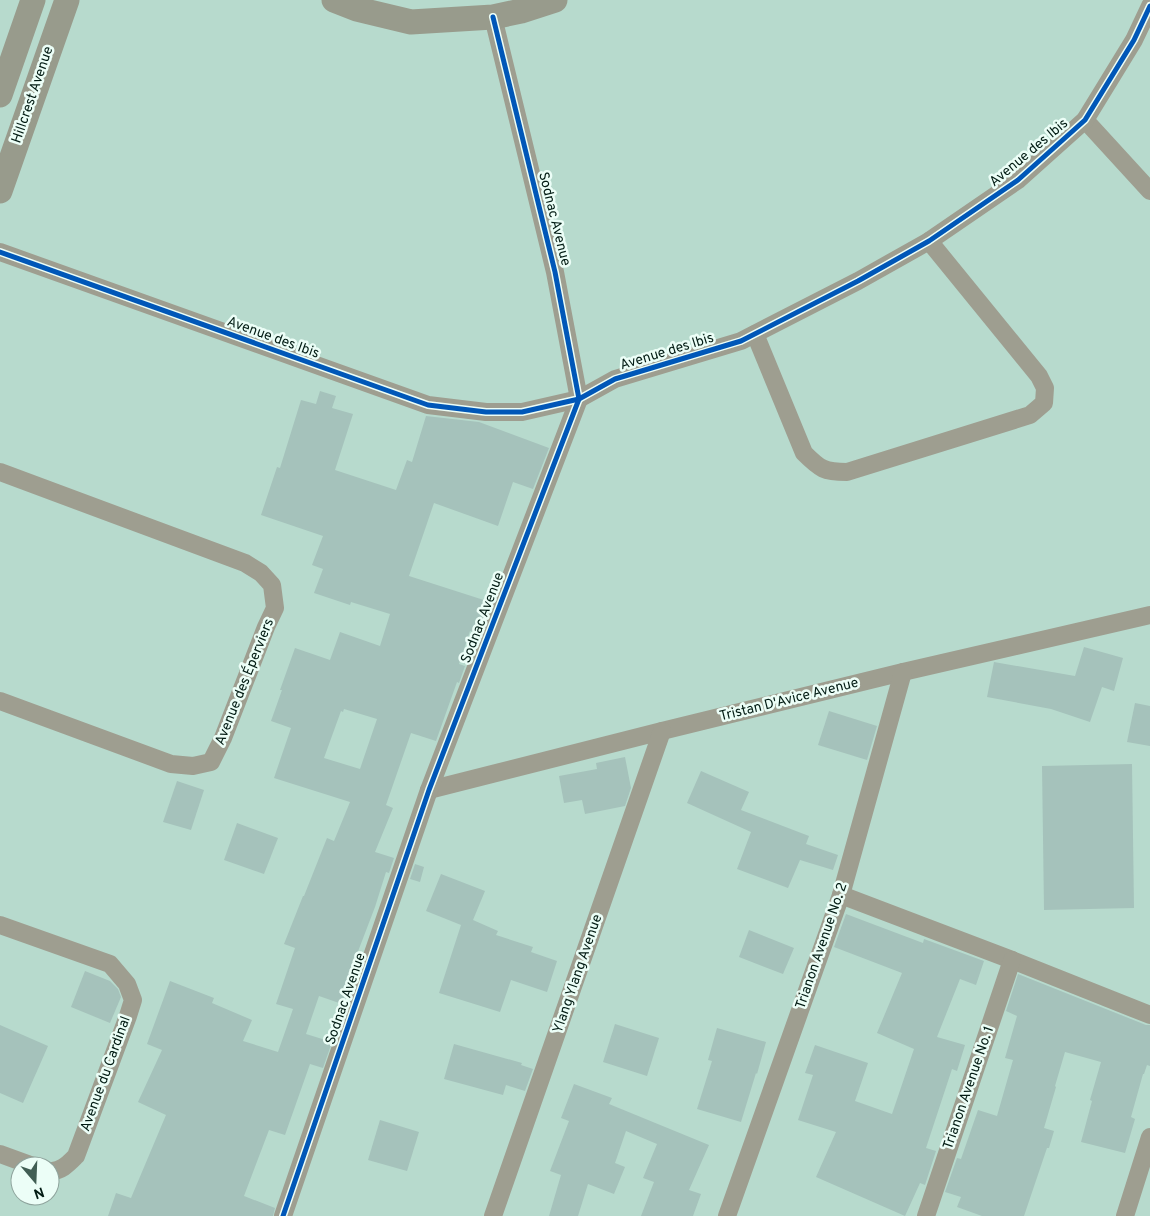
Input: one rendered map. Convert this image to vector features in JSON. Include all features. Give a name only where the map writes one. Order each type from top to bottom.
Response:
[{"type":"main road","points":[[0,95],[33,0]]},
{"type":"main road","name":"Hillcrest Avenue","points":[[0,191],[67,0]]},
{"type":"main road","points":[[334,0],[357,9],[411,22],[493,17],[521,11],[555,0]]},
{"type":"street","name":"Avenue des Ibis","points":[[0,252],[428,405],[486,412],[522,412],[579,399],[615,379],[741,341],[858,281],[929,241],[1018,180],[1085,120],[1134,40],[1150,6]]},
{"type":"street","name":"Sodnac Avenue","points":[[283,1216],[429,790],[579,399],[555,272],[493,17]]},
{"type":"street","points":[[1085,120],[1150,191]]},
{"type":"street","points":[[755,334],[804,453],[818,467],[833,472],[847,472],[1030,415],[1044,403],[1045,388],[1039,376],[929,241]]},
{"type":"street","name":"Avenue des Éperviers","points":[[0,472],[245,563],[261,573],[272,585],[275,608],[223,738],[210,762],[193,766],[171,764],[0,701]]},
{"type":"street","name":"Tristan D'Avice Avenue","points":[[429,790],[903,672],[1150,615]]},
{"type":"street","name":"Trianon Avenue No. 2","points":[[727,1216],[842,895],[903,672]]},
{"type":"street","name":"Ylang Ylang Avenue","points":[[493,1216],[662,731]]},
{"type":"street","points":[[842,895],[1012,960],[1150,1016]]},
{"type":"street","name":"Avenue du Cardinal","points":[[0,925],[110,964],[127,984],[133,1000],[76,1156],[66,1166],[60,1169]]},
{"type":"street","name":"Trianon Avenue No. 1","points":[[926,1216],[1012,960]]},
{"type":"street","points":[[1125,1216],[1150,1136]]},
{"type":"building","points":[[320,391],[336,396],[332,408],[353,414],[335,470],[396,490],[407,460],[412,462],[426,416],[479,422],[549,448],[533,489],[513,482],[498,526],[434,503],[409,576],[490,602],[478,633],[470,631],[459,664],[465,666],[459,683],[457,682],[436,741],[411,733],[386,805],[393,808],[375,852],[394,858],[389,873],[386,872],[349,975],[351,976],[342,1004],[319,996],[306,1034],[332,1042],[323,1068],[310,1064],[285,1135],[269,1130],[244,1196],[275,1208],[273,1216],[108,1216],[116,1193],[131,1198],[166,1115],[138,1102],[162,1050],[147,1044],[170,981],[214,998],[212,1003],[252,1020],[243,1041],[278,1052],[293,1009],[276,1004],[295,948],[284,944],[327,838],[334,841],[350,802],[274,778],[291,728],[271,721],[295,648],[330,660],[340,632],[380,646],[390,614],[351,602],[350,605],[314,593],[323,569],[312,565],[323,536],[261,515],[277,467],[280,468],[301,400],[316,404]],"holes":[[[344,709],[377,719],[360,769],[324,758],[341,711],[343,712]]]},
{"type":"building","points":[[1084,647],[1123,658],[1114,691],[1102,687],[1090,722],[1051,709],[987,697],[994,662],[1075,676]]},
{"type":"building","points":[[1135,703],[1150,706],[1150,746],[1127,742]]},
{"type":"building","points":[[829,711],[877,726],[867,760],[818,745]]},
{"type":"building","points":[[625,757],[631,788],[625,806],[585,814],[582,800],[564,803],[559,776],[597,769],[596,763]]},
{"type":"building","points":[[1132,764],[1134,908],[1044,910],[1042,766]]},
{"type":"building","points":[[701,771],[749,792],[741,810],[809,836],[806,844],[838,855],[833,870],[800,860],[788,888],[737,869],[751,832],[687,803]]},
{"type":"building","points":[[177,781],[204,790],[191,830],[163,822]]},
{"type":"building","points":[[237,823],[278,838],[264,874],[224,860]]},
{"type":"building","points":[[415,864],[424,867],[420,882],[410,879]]},
{"type":"building","points":[[441,874],[485,891],[473,920],[498,931],[496,935],[533,947],[531,952],[557,961],[547,992],[511,980],[500,1012],[439,993],[461,925],[426,911]]},
{"type":"building","points":[[846,914],[923,943],[924,939],[984,961],[976,985],[960,979],[937,1037],[965,1045],[957,1071],[952,1069],[926,1148],[936,1151],[925,1185],[920,1183],[905,1216],[816,1177],[836,1132],[798,1120],[813,1075],[805,1073],[815,1045],[868,1063],[855,1101],[892,1114],[914,1049],[877,1033],[902,973],[834,947]]},
{"type":"building","points":[[749,930],[794,948],[783,974],[739,957]]},
{"type":"building","points":[[85,971],[110,981],[118,989],[121,997],[110,1023],[71,1007]]},
{"type":"building","points":[[1018,974],[1150,1025],[1150,1066],[1147,1065],[1143,1074],[1131,1117],[1135,1119],[1125,1153],[1081,1142],[1101,1062],[1065,1052],[1044,1128],[1054,1131],[1024,1216],[982,1216],[957,1207],[961,1197],[945,1192],[957,1158],[961,1159],[978,1110],[997,1116],[1013,1060],[1005,1058],[1017,1016],[1006,1011]]},
{"type":"building","points":[[615,1024],[659,1038],[647,1076],[603,1062]]},
{"type":"building","points":[[0,1025],[48,1046],[23,1103],[0,1093]]},
{"type":"building","points":[[717,1028],[766,1042],[741,1122],[697,1109],[712,1061],[708,1060]]},
{"type":"building","points":[[454,1044],[522,1063],[521,1065],[533,1069],[525,1091],[506,1085],[503,1095],[444,1079]]},
{"type":"building","points":[[574,1084],[612,1098],[609,1104],[709,1145],[689,1190],[701,1194],[693,1216],[641,1216],[654,1182],[643,1178],[657,1144],[626,1131],[615,1163],[625,1167],[614,1194],[588,1184],[578,1216],[549,1216],[561,1175],[550,1171],[569,1121],[561,1118]]},
{"type":"building","points":[[380,1120],[419,1132],[407,1171],[368,1160]]},
{"type":"cycle path","points":[[0,252],[428,405],[486,412],[522,412],[579,399],[615,379],[741,341],[858,281],[929,241],[1018,180],[1085,120],[1134,40],[1150,6]]},
{"type":"cycle path","points":[[283,1216],[429,790],[579,399],[555,272],[493,17]]}]
